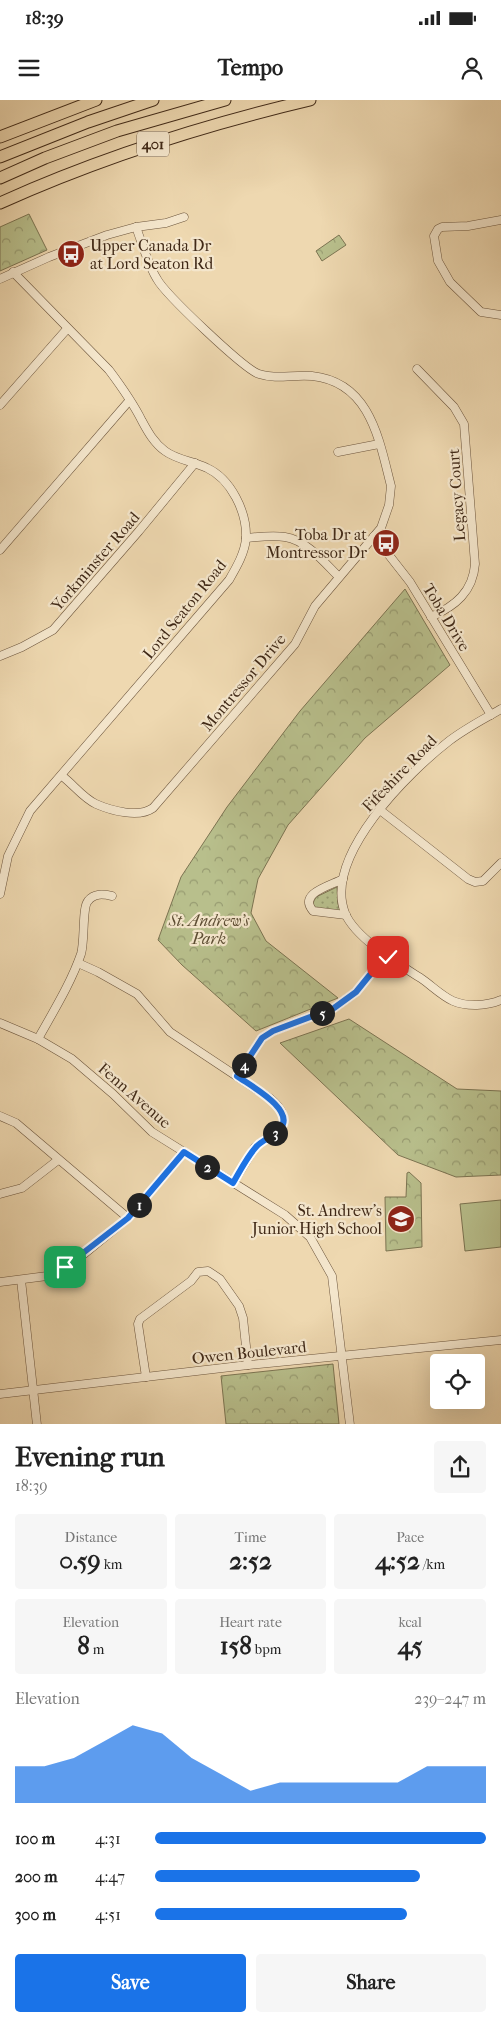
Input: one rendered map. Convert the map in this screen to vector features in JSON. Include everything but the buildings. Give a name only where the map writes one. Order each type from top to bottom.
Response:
[{"type":"highway","points":[[0,137],[96,100]]},
{"type":"highway","points":[[0,158],[81,125],[153,100]]},
{"type":"highway","name":"401","points":[[0,178],[45,158],[116,131],[225,100]]},
{"type":"highway","name":"401","points":[[0,203],[79,170],[163,141],[217,124],[310,100]]},
{"type":"street","points":[[0,279],[13,272],[107,235],[136,227],[166,223],[184,217]]},
{"type":"street","points":[[501,220],[468,226],[442,227],[438,229],[434,236],[438,261],[450,282],[481,312],[501,315]]},
{"type":"street","name":"Montressor Drive","points":[[62,776],[95,803],[138,814],[153,808],[294,644],[315,606],[338,576],[374,536],[385,518],[391,495],[391,486],[371,417],[357,397],[343,386],[319,376],[282,377],[258,374],[235,358],[158,281],[136,227]]},
{"type":"street","name":"Lord Seaton Road","points":[[0,894],[8,856],[26,819],[36,804],[229,580],[240,561],[246,538],[242,516],[235,496],[224,480],[209,468],[180,459],[164,451],[146,430],[122,387],[109,370],[13,272]]},
{"type":"street","points":[[0,405],[68,329]]},
{"type":"street","name":"Legacy Court","points":[[417,369],[454,407],[464,424],[475,564],[472,582],[463,597],[456,604],[431,617]]},
{"type":"street","points":[[0,550],[129,402]]},
{"type":"street","points":[[338,452],[379,444]]},
{"type":"street","name":"Yorkminster Road","points":[[0,656],[22,648],[53,630],[195,463]]},
{"type":"street","name":"Toba Drive","points":[[374,536],[410,582],[490,715]]},
{"type":"street","points":[[246,538],[287,537],[297,541],[306,546],[338,576]]},
{"type":"street","name":"Fifeshire Road","points":[[346,915],[342,896],[343,879],[354,846],[366,826],[411,775],[449,741],[501,709]]},
{"type":"street","points":[[380,810],[468,879],[475,882],[483,881],[501,864]]},
{"type":"street","points":[[343,879],[314,892],[309,900],[309,907],[313,912],[346,915],[358,930],[386,955],[454,1001],[483,1006],[501,1000]]},
{"type":"street","points":[[38,1039],[78,963],[84,941],[85,906],[92,897],[102,894],[112,896]]},
{"type":"street","points":[[237,1076],[262,1038],[273,1031],[334,1008],[356,992],[386,955]]},
{"type":"street","points":[[78,963],[136,994],[170,1032],[237,1076],[276,1104],[283,1113],[284,1121],[282,1127],[255,1147],[233,1183]]},
{"type":"street","name":"Fenn Avenue","points":[[0,1023],[38,1039],[72,1059],[117,1097],[145,1127],[295,1222],[310,1237],[332,1276],[350,1424]]},
{"type":"street","points":[[0,1116],[16,1123],[128,1218]]},
{"type":"street","points":[[0,1282],[47,1276],[73,1263],[128,1218],[184,1152]]},
{"type":"street","points":[[0,1194],[22,1188],[58,1160]]},
{"type":"street","points":[[146,1377],[138,1324],[140,1319],[191,1281],[198,1272],[203,1271],[208,1271],[217,1276],[237,1302],[243,1318],[248,1365]]},
{"type":"street","points":[[21,1280],[37,1424]]},
{"type":"street","name":"Owen Boulevard","points":[[0,1394],[248,1365],[501,1340]]},
{"type":"green space","points":[[29,214],[47,250],[0,271],[0,227]]},
{"type":"green space","points":[[339,235],[346,245],[322,261],[316,251]]},
{"type":"green space","name":"St. Andrew’s Park","points":[[405,589],[450,665],[365,738],[288,825],[258,879],[251,913],[266,941],[338,998],[256,1031],[182,965],[158,940],[181,877],[227,807],[300,711]]},
{"type":"green space","points":[[337,887],[338,904],[341,912],[315,908],[313,903],[316,897]]},
{"type":"green space","points":[[349,1019],[457,1089],[501,1091],[501,1175],[456,1177],[398,1155],[280,1043]]},
{"type":"green space","points":[[409,1172],[421,1183],[422,1247],[386,1251],[385,1197],[406,1197],[407,1173]]},
{"type":"green space","points":[[501,1200],[501,1247],[465,1251],[460,1204]]},
{"type":"green space","points":[[333,1364],[339,1424],[226,1424],[221,1376]]},
{"type":"place","name":"Upper Canada Dr at Lord Seaton Rd","points":[[71,254]]},
{"type":"place","name":"Toba Dr at Montressor Dr","points":[[386,543]]},
{"type":"place","name":"St. Andrew's Junior High School","points":[[401,1219]]},
{"type":"route","points":[[65,1267],[73,1263],[128,1218],[184,1152],[233,1183],[255,1147],[278,1131],[283,1125],[284,1116],[280,1108],[271,1099],[237,1076],[262,1038],[273,1031],[334,1008],[356,992],[386,955],[388,957]]}]
